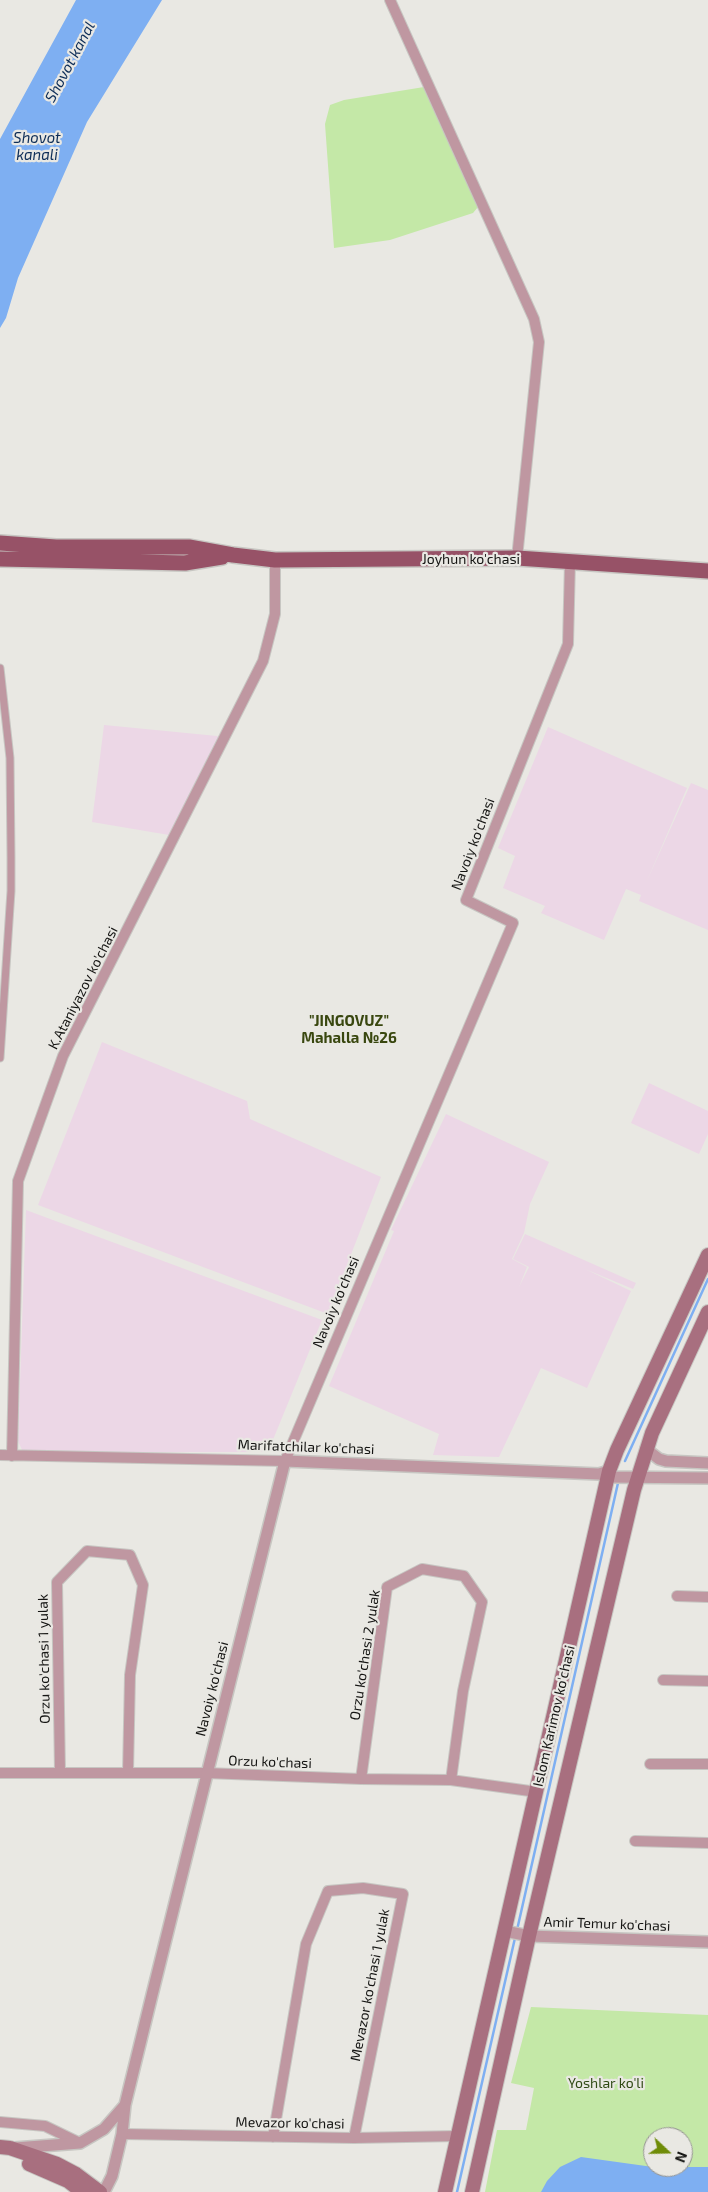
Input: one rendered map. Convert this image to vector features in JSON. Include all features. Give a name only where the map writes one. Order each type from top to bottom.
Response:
[{"type":"main road","points":[[0,543],[57,554]]},
{"type":"main road","name":"Joyhun ko'chasi","points":[[57,554],[189,547],[233,556],[275,560],[517,558],[708,571]]},
{"type":"main road","points":[[0,559],[57,554]]},
{"type":"main road","name":"Islom Karimov ko'chasi","points":[[445,2192],[537,1792],[605,1474],[708,1255]]},
{"type":"main road","name":"Islom Karimov ko'chasi","points":[[472,2192],[529,1936],[638,1476],[646,1449],[708,1312]]},
{"type":"main road","points":[[4,2152],[68,2181],[82,2192]]},
{"type":"main road","points":[[4,2152],[57,2164],[76,2174],[100,2192]]},
{"type":"street","points":[[390,0],[534,319],[540,342],[517,558]]},
{"type":"street","name":"K.Ataniyazov ko'chasi","points":[[12,1456],[18,1181],[63,1056],[263,661],[275,614],[275,560]]},
{"type":"street","name":"Navoiy ko'chasi","points":[[104,2192],[112,2176],[122,2134],[125,2105],[285,1461],[513,922],[466,900],[568,644],[570,561]]},
{"type":"street","points":[[0,668],[10,758],[11,857],[11,891],[0,1058]]},
{"type":"street","points":[[646,1449],[659,1459],[666,1461],[708,1463]]},
{"type":"street","name":"Marifatchilar ko'chasi","points":[[0,1455],[285,1461],[708,1478]]},
{"type":"street","name":"Orzu ko'chasi 1 yulak","points":[[60,1773],[57,1582],[87,1551],[130,1555],[143,1585],[130,1675],[128,1773]]},
{"type":"street","name":"Orzu ko'chasi 2 yulak","points":[[360,1779],[387,1587],[422,1569],[464,1576],[482,1602],[463,1691],[451,1780]]},
{"type":"street","points":[[677,1596],[708,1596]]},
{"type":"street","points":[[663,1680],[708,1681]]},
{"type":"street","points":[[650,1764],[708,1764]]},
{"type":"street","name":"Orzu ko'chasi","points":[[0,1773],[206,1773],[360,1779],[451,1780],[537,1792]]},
{"type":"street","points":[[635,1841],[708,1843]]},
{"type":"street","name":"Mevazor ko'chasi 1 yulak","points":[[273,2136],[306,1944],[328,1891],[363,1888],[403,1894],[354,2138]]},
{"type":"street","name":"Amir Temur ko'chasi","points":[[505,1931],[529,1936],[708,1942]]},
{"type":"street","points":[[4,2152],[80,2143],[104,2129],[125,2105]]},
{"type":"street","points":[[0,2122],[45,2126],[80,2143]]},
{"type":"street","name":"Mevazor ko'chasi","points":[[122,2134],[354,2138],[458,2136]]},
{"type":"shaded area","points":[[104,725],[227,737],[175,836],[92,822]]},
{"type":"shaded area","points":[[548,727],[687,788],[646,883],[691,783],[708,790],[708,930],[639,901],[641,895],[626,889],[604,940],[541,913],[545,906],[503,888],[515,856],[498,848]]},
{"type":"shaded area","points":[[102,1042],[247,1101],[250,1119],[381,1177],[328,1314],[38,1205]]},
{"type":"shaded area","points":[[649,1083],[708,1111],[708,1134],[699,1154],[631,1123]]},
{"type":"shaded area","points":[[446,1114],[549,1162],[530,1204],[524,1233],[512,1259],[527,1267],[519,1287],[529,1267],[513,1259],[525,1234],[636,1283],[633,1289],[585,1269],[631,1291],[587,1388],[541,1368],[499,1457],[433,1455],[439,1434],[329,1386],[394,1231],[391,1230]]},
{"type":"shaded area","points":[[26,1210],[322,1320],[268,1452],[23,1452],[18,1441]]},
{"type":"green space","points":[[424,87],[478,207],[473,213],[390,240],[334,248],[325,124],[330,105],[344,100]]},
{"type":"green space","name":"Yoshlar ko'li","points":[[531,2007],[708,2015],[708,2192],[485,2192],[497,2130],[526,2130],[534,2088],[511,2083]]},
{"type":"water","name":"Shovot kanali","points":[[76,0],[162,0],[87,122],[18,278],[6,318],[0,328],[0,139]]},
{"type":"water","points":[[581,2157],[643,2166],[643,2177],[693,2177],[693,2167],[708,2167],[708,2192],[541,2192],[547,2181],[560,2167]]},
{"type":"waterway","points":[[625,1461],[708,1279]]},
{"type":"waterway","points":[[517,1930],[618,1483]]},
{"type":"waterway","points":[[457,2192],[515,1938]]},
{"type":"district","name":"\"JINGOVUZ\" Mahalla №26","points":[[349,1030]]},
{"type":"water label","name":"Shovot kanal","points":[[70,62]]}]
